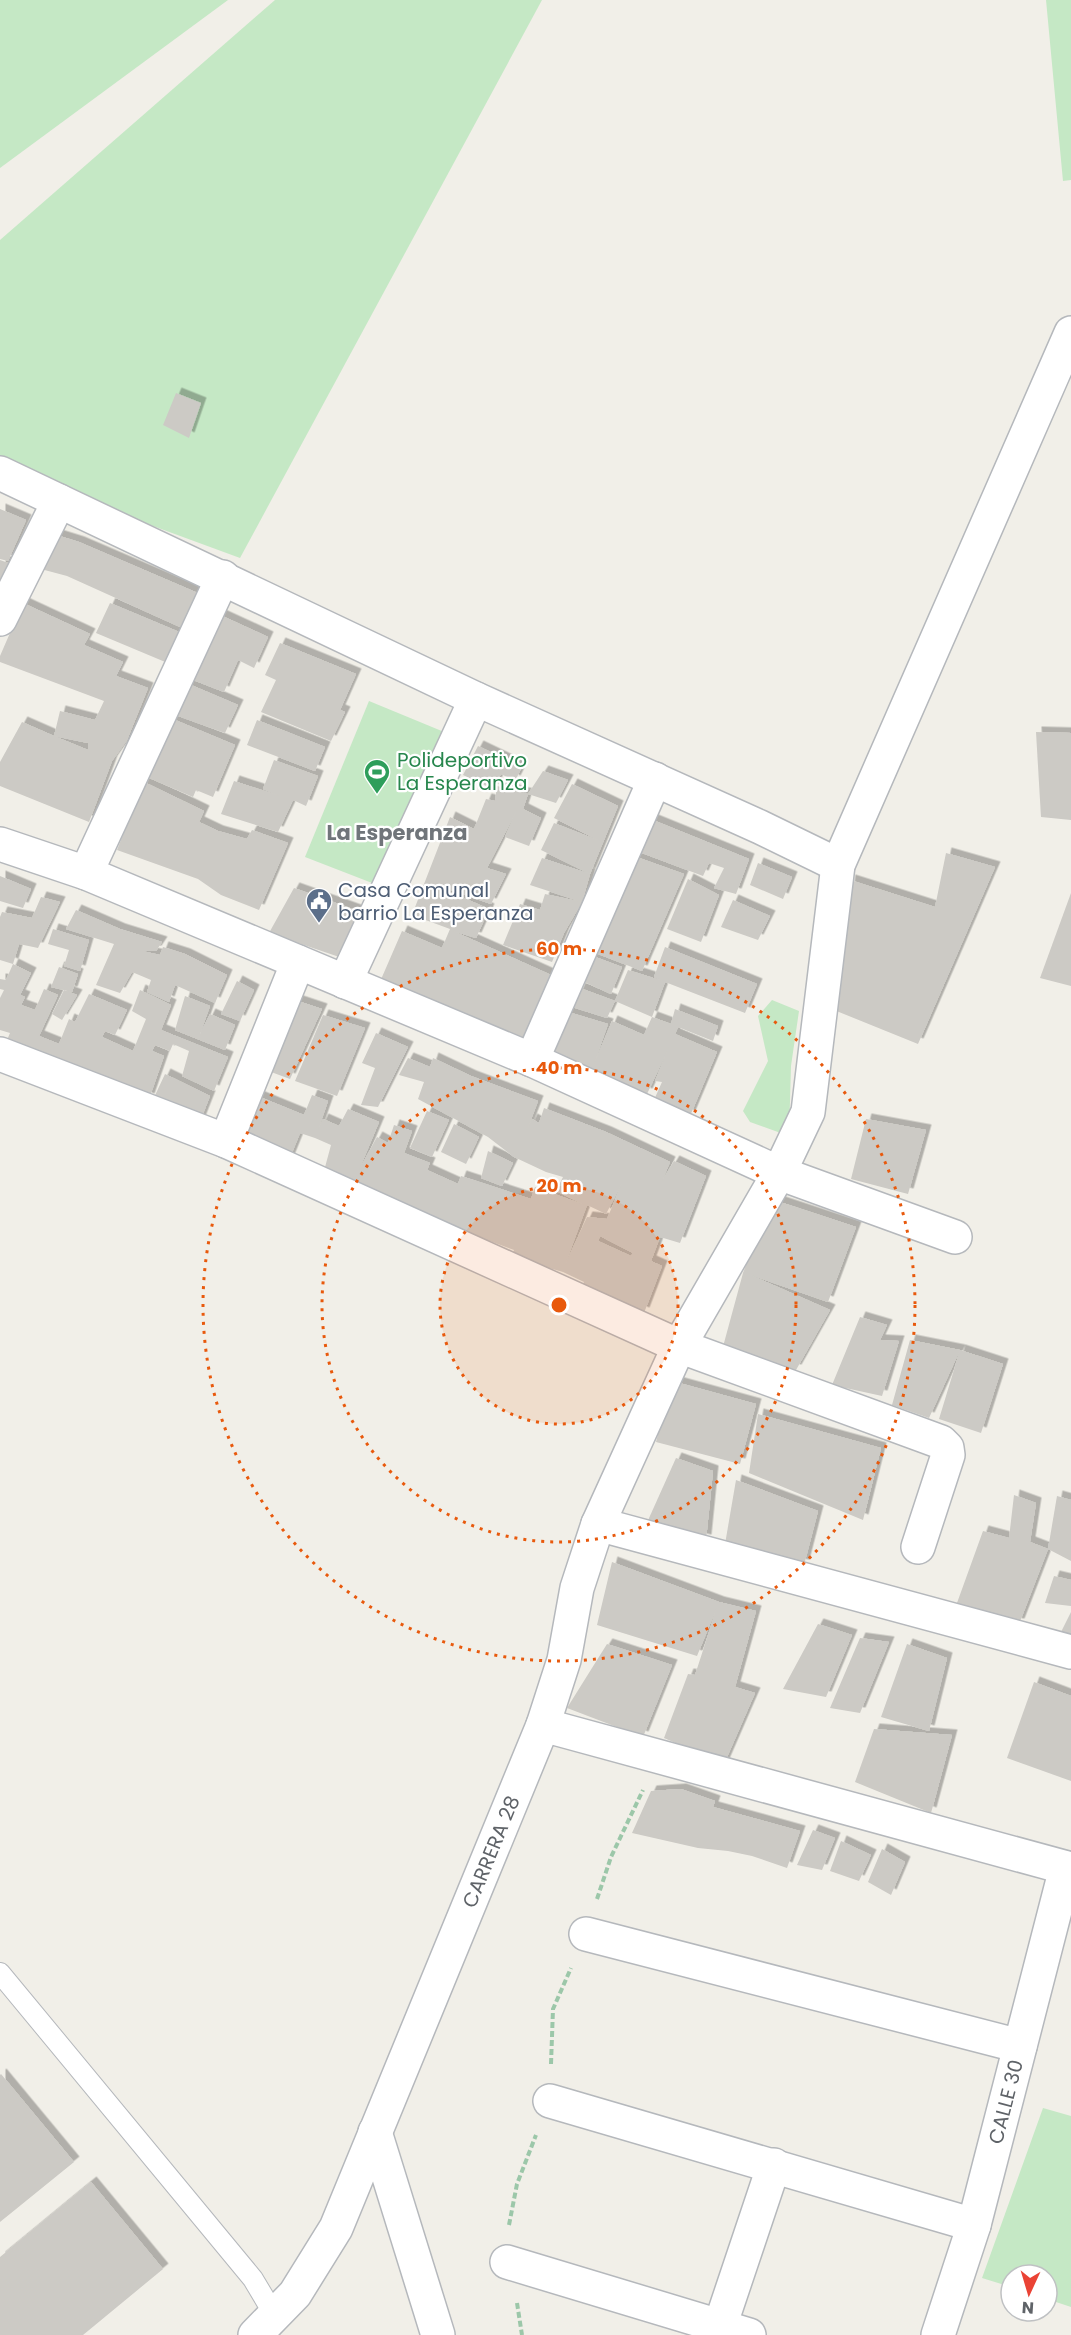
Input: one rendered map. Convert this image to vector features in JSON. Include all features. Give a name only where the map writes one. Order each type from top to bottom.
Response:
[{"type":"street","name":"CARRERA 28","points":[[265,2325],[295,2294],[336,2228],[543,1725],[564,1660],[578,1588],[598,1524],[679,1346],[779,1173],[808,1112],[838,865],[1071,333]]},
{"type":"street","points":[[0,473],[476,699],[760,826],[838,865]]},
{"type":"street","points":[[0,619],[59,501]]},
{"type":"street","points":[[87,873],[223,578]]},
{"type":"street","points":[[345,981],[476,699]]},
{"type":"street","points":[[532,1060],[654,779]]},
{"type":"street","points":[[0,844],[87,873],[345,981],[532,1060],[779,1173],[955,1237]]},
{"type":"street","points":[[226,1141],[298,962]]},
{"type":"street","points":[[0,1054],[226,1141],[679,1346],[941,1442],[947,1448],[948,1455],[918,1546]]},
{"type":"street","points":[[598,1524],[1071,1652]]},
{"type":"street","points":[[543,1725],[1068,1868]]},
{"type":"street","name":"CALLE 30","points":[[938,2335],[974,2225],[1068,1868]]},
{"type":"street","points":[[586,1934],[1020,2046]]},
{"type":"street","points":[[549,2101],[974,2225]]},
{"type":"street","points":[[375,2132],[438,2335]]},
{"type":"street","points":[[507,2262],[726,2332],[774,2165]]},
{"type":"lane","points":[[0,1973],[253,2278],[265,2325]]},
{"type":"path","points":[[507,2262],[505,2246],[517,2184],[549,2101],[553,2009],[586,1934],[611,1857],[660,1756]]},
{"type":"green space","points":[[0,0],[228,0],[0,168]]},
{"type":"green space","points":[[275,0],[542,0],[240,558],[134,519],[0,457],[0,240]]},
{"type":"green space","points":[[1046,0],[1071,0],[1071,180],[1063,181]]},
{"type":"green space","name":"Polideportivo La Esperanza","points":[[369,701],[449,734],[385,888],[305,857]]},
{"type":"green space","points":[[772,1000],[799,1011],[791,1066],[789,1136],[750,1122],[743,1111],[768,1061],[758,1016]]},
{"type":"green space","points":[[1043,2108],[1071,2116],[1071,2307],[1059,2303],[1059,2263],[999,2263],[999,2283],[982,2278]]},
{"type":"building","points":[[176,393],[201,403],[189,438],[163,425]]},
{"type":"building","points":[[0,509],[26,520],[8,561],[0,559]]},
{"type":"building","points":[[50,533],[79,542],[200,594],[180,627],[67,576],[37,568]]},
{"type":"building","points":[[0,560],[17,566],[0,604]]},
{"type":"building","points":[[23,603],[90,634],[84,645],[123,662],[116,676],[148,688],[127,740],[112,761],[89,822],[0,786],[0,762],[22,722],[54,736],[60,711],[95,720],[104,701],[0,662],[0,656]],"holes":[[[54,736],[88,743],[88,750]]]},
{"type":"building","points":[[110,603],[184,634],[170,664],[96,633]]},
{"type":"building","points":[[218,614],[268,637],[254,668],[238,660],[224,692],[188,678]]},
{"type":"building","points":[[280,643],[356,674],[340,710],[345,712],[331,741],[261,712],[276,680],[265,675]]},
{"type":"building","points":[[184,682],[238,705],[225,733],[170,713]]},
{"type":"building","points":[[168,717],[235,745],[213,797],[196,790],[193,797],[147,777]]},
{"type":"building","points":[[257,720],[325,747],[315,771],[247,745]]},
{"type":"building","points":[[1036,732],[1071,733],[1071,820],[1041,817]]},
{"type":"building","points":[[478,746],[522,767],[515,781],[501,774],[493,789],[463,775]]},
{"type":"building","points":[[274,760],[318,776],[306,806],[293,800],[278,832],[221,814],[234,781],[280,796],[263,789]]},
{"type":"building","points":[[543,771],[568,780],[556,803],[528,794]]},
{"type":"building","points":[[144,782],[204,811],[199,822],[218,831],[247,839],[252,830],[288,843],[259,910],[221,895],[198,879],[117,850]]},
{"type":"building","points":[[572,784],[618,806],[590,874],[541,850],[554,823],[600,841],[554,818]]},
{"type":"building","points":[[497,786],[528,794],[523,809],[541,818],[529,846],[505,837],[517,810],[487,868],[506,874],[491,904],[430,883],[489,909],[476,938],[453,931],[560,979],[527,1048],[379,984],[402,931],[442,948],[450,929],[412,915],[450,817],[474,829],[486,799],[495,801]]},
{"type":"building","points":[[648,818],[749,859],[736,894],[714,888],[724,868],[709,863],[703,876],[634,850]]},
{"type":"building","points":[[946,853],[995,867],[918,1044],[834,1010],[850,880],[935,907]]},
{"type":"building","points":[[631,855],[684,874],[642,971],[593,952]]},
{"type":"building","points":[[542,858],[590,874],[582,902],[530,885]]},
{"type":"building","points":[[758,863],[792,877],[783,899],[750,885]]},
{"type":"building","points":[[0,876],[31,889],[23,908],[0,901]]},
{"type":"building","points":[[688,879],[719,895],[701,942],[667,929]]},
{"type":"building","name":"Casa Comunal barrio La Esperanza","points":[[294,888],[367,914],[348,960],[269,933]]},
{"type":"building","points":[[1071,893],[1071,986],[1040,978]]},
{"type":"building","points":[[545,894],[582,902],[564,933],[552,962],[503,945],[520,904],[540,910]]},
{"type":"building","points":[[41,897],[60,902],[38,948],[19,944],[13,964],[0,960],[2,912],[32,918]]},
{"type":"building","points":[[733,900],[770,916],[758,940],[721,927]]},
{"type":"building","points":[[76,910],[120,929],[162,942],[156,951],[142,951],[160,955],[163,947],[185,954],[227,975],[215,1003],[175,985],[169,1002],[147,992],[151,980],[132,972],[120,993],[96,985],[114,944],[66,929]]},
{"type":"building","points":[[53,929],[89,940],[80,971],[64,966],[69,950],[48,944]]},
{"type":"building","points":[[665,947],[757,984],[745,1013],[665,982],[652,1017],[615,1001],[628,970],[663,981],[654,977]]},
{"type":"building","points":[[590,955],[622,967],[611,994],[582,981]]},
{"type":"building","points":[[13,964],[31,973],[20,995],[25,997],[21,1005],[35,1010],[44,989],[58,995],[39,1036],[59,1044],[69,1019],[75,1022],[89,994],[127,1010],[115,1035],[105,1031],[102,1037],[133,1051],[146,1019],[132,1011],[140,990],[171,1005],[161,1030],[228,1057],[214,1091],[182,1076],[189,1051],[173,1044],[170,1051],[155,1045],[152,1051],[164,1056],[149,1099],[7,1040],[10,1033],[0,1030],[0,998],[4,990],[0,989],[0,979],[6,980]]},
{"type":"building","points":[[59,967],[78,974],[72,992],[51,987]]},
{"type":"building","points":[[237,981],[254,990],[240,1021],[221,1014]]},
{"type":"building","points":[[580,988],[615,1001],[607,1018],[572,1007]]},
{"type":"building","points":[[64,990],[77,995],[62,1020],[52,1014]]},
{"type":"building","points":[[185,996],[210,1006],[200,1034],[210,1014],[235,1025],[225,1050],[175,1030]]},
{"type":"building","points":[[295,1000],[322,1009],[290,1079],[263,1069]]},
{"type":"building","points":[[675,1009],[718,1026],[713,1041],[678,1027],[675,1034],[717,1052],[690,1116],[654,1100],[662,1082],[655,1081],[669,1047],[647,1094],[547,1056],[565,1011],[608,1024],[594,1064],[612,1021],[644,1035],[652,1017],[671,1024]]},
{"type":"building","points":[[323,1015],[365,1028],[337,1096],[295,1081]]},
{"type":"building","points":[[376,1033],[408,1047],[378,1107],[361,1105],[375,1068],[362,1063]]},
{"type":"building","points":[[408,1058],[430,1067],[433,1058],[471,1076],[538,1101],[527,1130],[532,1119],[539,1123],[544,1108],[606,1132],[670,1162],[662,1181],[674,1161],[706,1176],[680,1243],[660,1237],[651,1261],[662,1266],[644,1313],[581,1287],[584,1282],[563,1272],[511,1257],[514,1250],[444,1224],[324,1171],[331,1145],[315,1138],[300,1133],[287,1165],[235,1143],[255,1095],[304,1115],[312,1095],[328,1101],[318,1130],[323,1119],[339,1126],[348,1109],[379,1122],[359,1170],[377,1137],[388,1143],[394,1125],[412,1131],[404,1153],[430,1163],[427,1170],[458,1184],[461,1176],[531,1199],[535,1187],[585,1205],[556,1191],[563,1177],[514,1157],[488,1137],[418,1099],[424,1082],[399,1075]],"holes":[[[622,1183],[607,1219],[587,1217],[565,1265],[587,1205],[606,1214]],[[600,1236],[633,1253],[631,1256],[598,1241]]]},
{"type":"building","points":[[165,1074],[210,1096],[199,1124],[151,1104]]},
{"type":"building","points":[[427,1111],[449,1120],[432,1157],[410,1148]]},
{"type":"building","points":[[866,1119],[926,1130],[908,1194],[851,1179]]},
{"type":"building","points":[[454,1124],[479,1137],[466,1164],[441,1152]]},
{"type":"building","points":[[488,1151],[513,1163],[502,1186],[481,1178]]},
{"type":"building","points":[[771,1199],[856,1227],[828,1302],[748,1274],[830,1310],[796,1370],[721,1354],[743,1273]]},
{"type":"building","points":[[860,1317],[887,1325],[880,1340],[899,1341],[882,1396],[832,1385]]},
{"type":"building","points":[[910,1340],[960,1350],[929,1418],[892,1405]]},
{"type":"building","points":[[960,1350],[1003,1364],[981,1433],[939,1419]]},
{"type":"building","points":[[672,1381],[756,1404],[740,1464],[656,1442]]},
{"type":"building","points":[[758,1414],[881,1448],[863,1520],[749,1473]]},
{"type":"building","points":[[676,1458],[713,1471],[706,1540],[645,1527]]},
{"type":"building","points":[[736,1480],[818,1511],[804,1565],[724,1550]]},
{"type":"building","points":[[1014,1495],[1036,1503],[1030,1542],[1048,1549],[1019,1624],[953,1614],[983,1531],[1009,1538]]},
{"type":"building","points":[[1057,1496],[1071,1500],[1071,1561],[1048,1549]]},
{"type":"building","points":[[612,1562],[719,1602],[756,1611],[735,1687],[755,1693],[724,1764],[664,1738],[688,1674],[695,1675],[717,1607],[697,1656],[597,1625]]},
{"type":"building","points":[[1054,1576],[1071,1580],[1071,1606],[1045,1603]]},
{"type":"building","points":[[1071,1612],[1071,1644],[1057,1640]]},
{"type":"building","points":[[818,1624],[852,1635],[826,1697],[783,1689]]},
{"type":"building","points":[[860,1638],[889,1642],[860,1713],[830,1708]]},
{"type":"building","points":[[607,1644],[672,1665],[643,1737],[567,1708]]},
{"type":"building","points":[[907,1644],[947,1658],[929,1731],[881,1717]]},
{"type":"building","points":[[1034,1682],[1071,1696],[1071,1781],[1007,1758]]},
{"type":"building","points":[[874,1729],[952,1735],[931,1813],[855,1782]]},
{"type":"building","points":[[681,1789],[715,1801],[713,1807],[800,1831],[787,1868],[752,1856],[698,1848],[632,1833],[651,1791]]},
{"type":"building","points":[[813,1830],[835,1838],[822,1870],[797,1865]]},
{"type":"building","points":[[841,1841],[871,1855],[859,1881],[830,1871]]},
{"type":"building","points":[[882,1849],[905,1862],[891,1895],[868,1882]]},
{"type":"building","points":[[0,2075],[74,2162],[0,2222]]},
{"type":"building","points":[[91,2182],[163,2269],[83,2335],[0,2335],[0,2257]]},
{"type":"place","name":"Polideportivo La Esperanza","points":[[377,795]]},
{"type":"place","name":"Casa Comunal barrio La Esperanza","points":[[319,924]]},
{"type":"district","name":"La Esperanza","points":[[397,833]]}]
